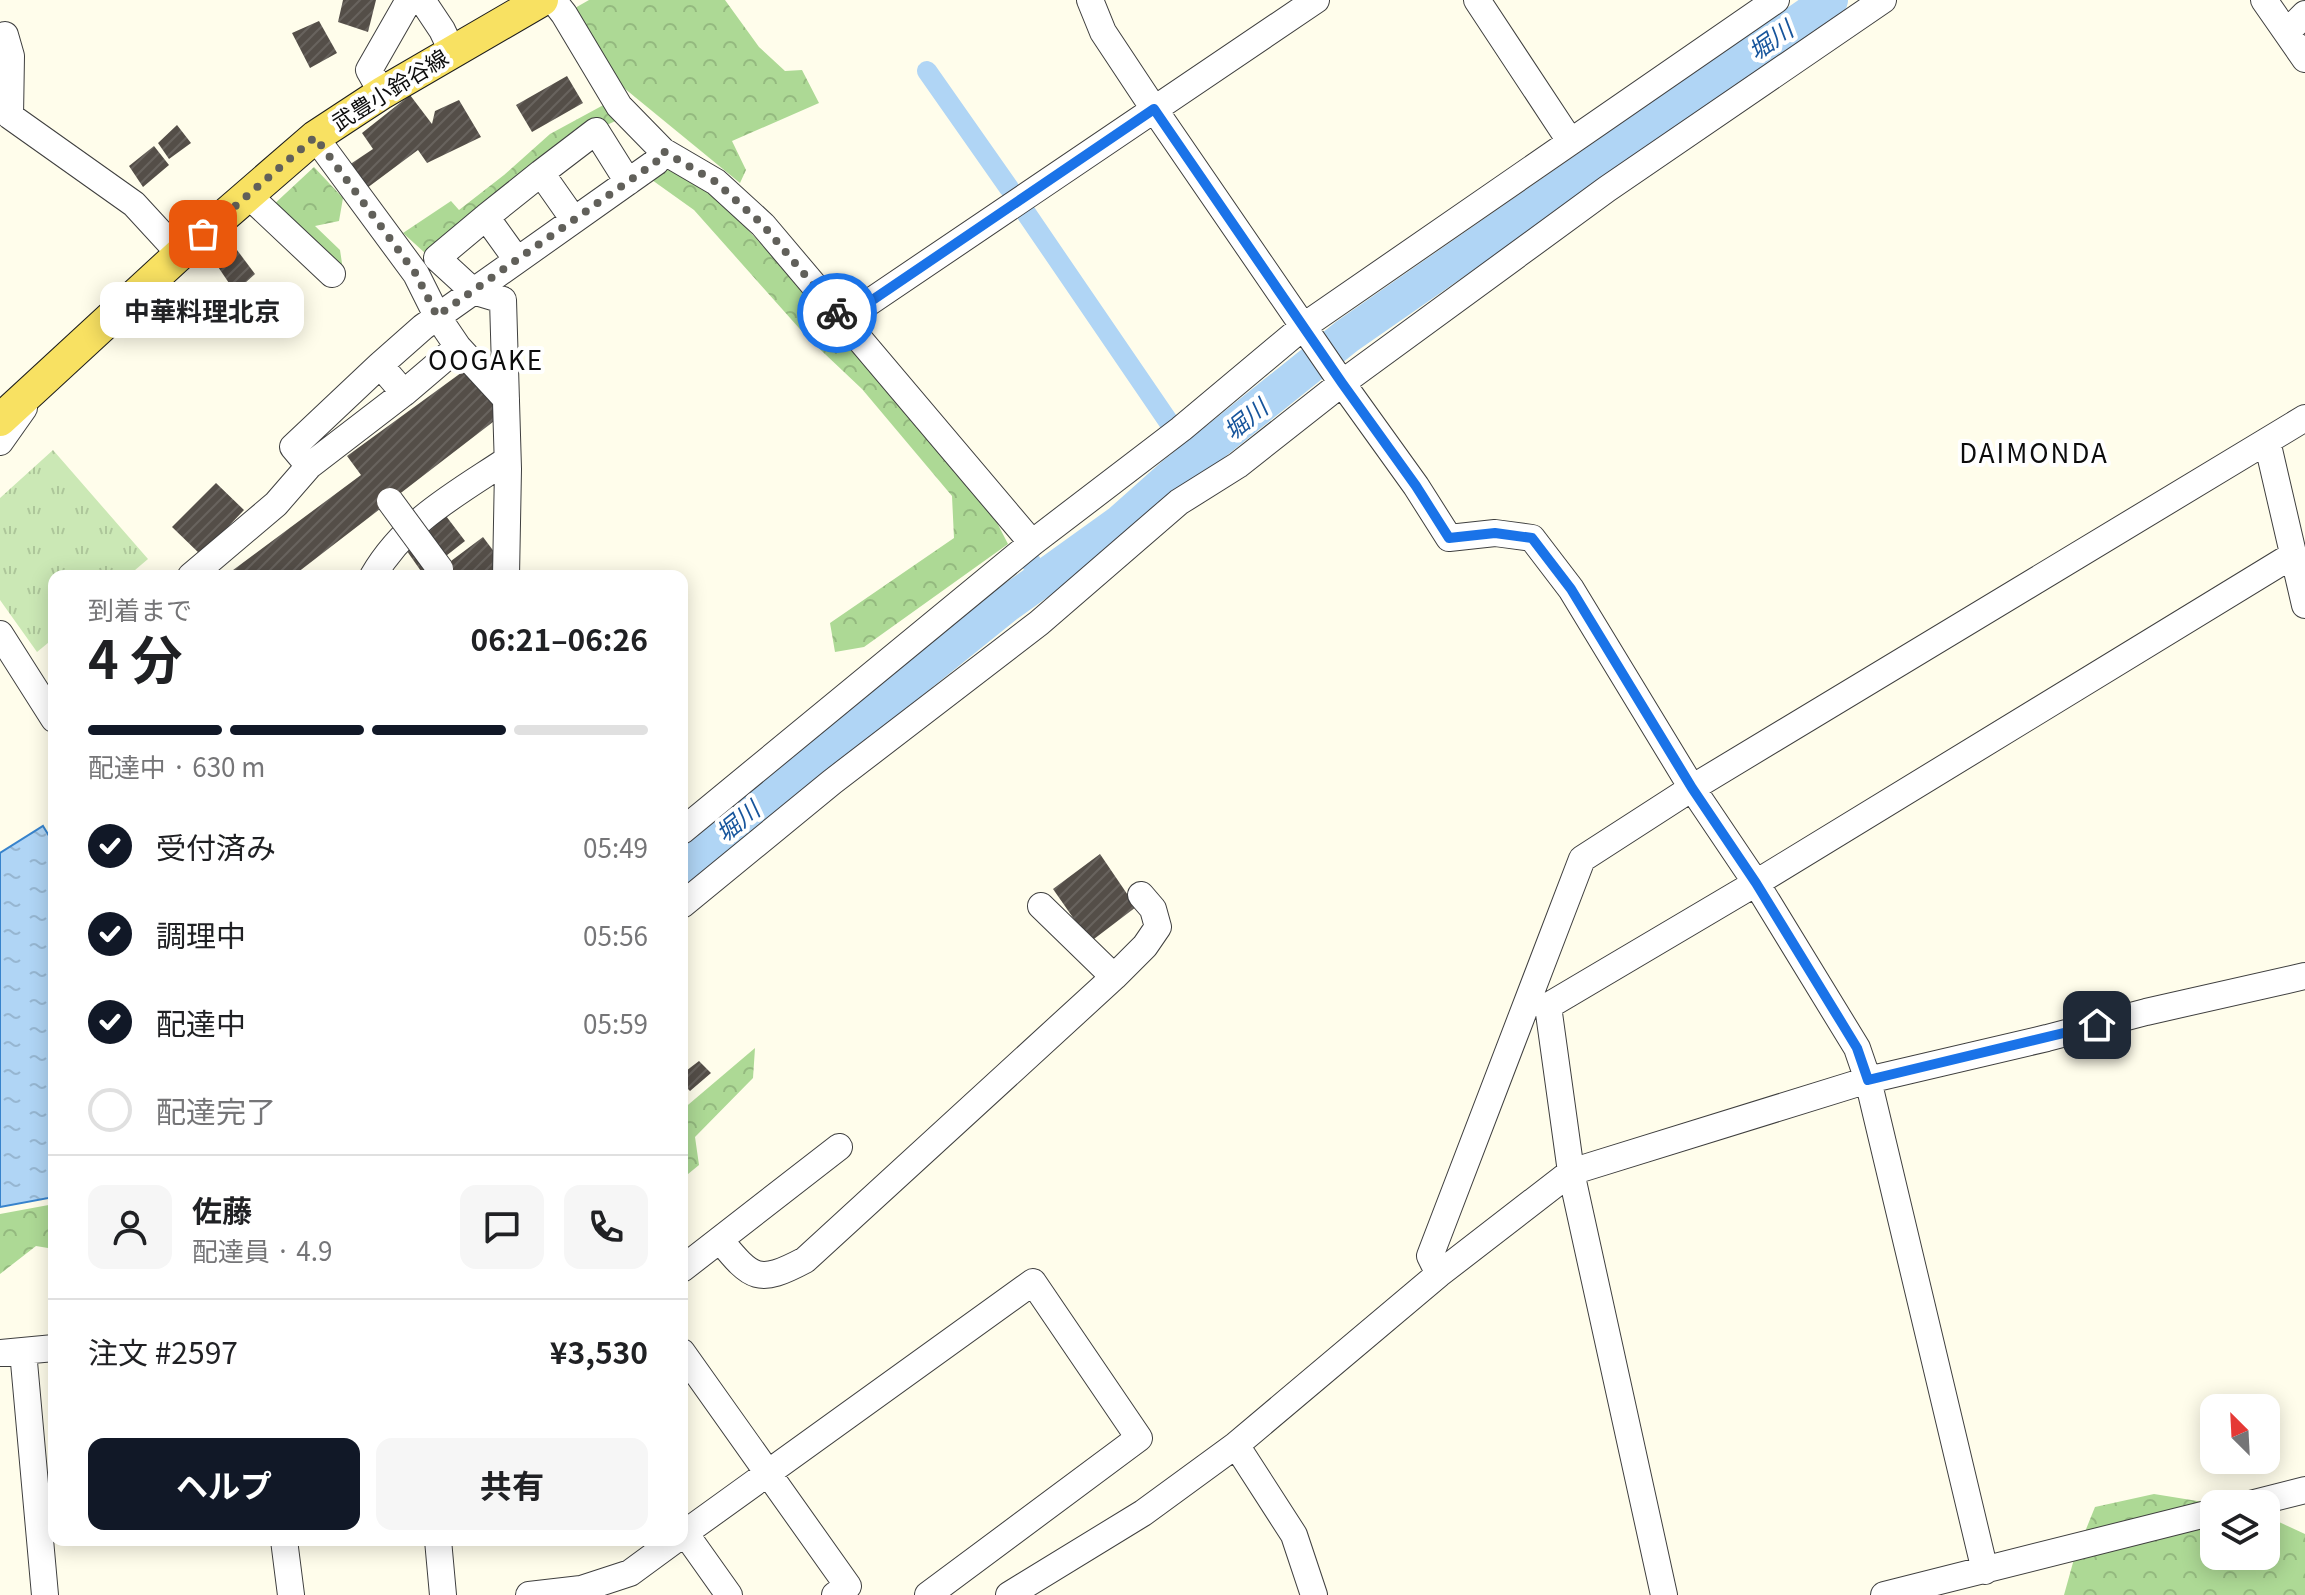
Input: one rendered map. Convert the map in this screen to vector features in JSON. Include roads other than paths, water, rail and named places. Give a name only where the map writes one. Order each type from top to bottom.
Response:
[{"type":"main road","name":"武豊小鈴谷線","points":[[0,420],[180,254],[315,137],[382,93],[542,0]]},
{"type":"street","points":[[382,93],[369,70],[409,0]]},
{"type":"street","points":[[422,0],[452,51]]},
{"type":"street","points":[[553,0],[619,106],[663,151],[716,182],[763,225],[1032,543]]},
{"type":"street","points":[[1090,0],[1103,32],[1154,109],[1449,538],[1495,533],[1532,538],[1571,589],[1692,788],[1756,883],[1857,1048],[1868,1080],[1985,1571]]},
{"type":"street","points":[[843,320],[1316,0]]},
{"type":"street","points":[[1477,0],[1570,141]]},
{"type":"street","points":[[688,819],[1032,543],[1181,429],[1304,326],[1776,0]]},
{"type":"street","points":[[688,888],[1039,623],[1179,502],[1238,465],[1342,383],[1607,189],[1883,0]]},
{"type":"street","points":[[2264,0],[2296,23],[2305,59]]},
{"type":"street","points":[[2,33],[11,56],[5,118],[134,204],[180,254]]},
{"type":"street","points":[[506,570],[503,300],[473,291],[437,258],[596,131],[628,182]]},
{"type":"street","points":[[315,137],[416,274],[437,316],[458,347],[506,399]]},
{"type":"street","points":[[309,466],[293,447],[380,365],[437,316],[656,162],[663,151]]},
{"type":"street","points":[[541,173],[574,220]]},
{"type":"street","points":[[248,195],[332,274]]},
{"type":"street","points":[[486,217],[517,260]]},
{"type":"street","points":[[198,570],[276,504],[309,466],[458,347]]},
{"type":"street","points":[[380,365],[404,393]]},
{"type":"street","points":[[0,442],[42,382]]},
{"type":"street","points":[[1439,1274],[1430,1256],[1582,859],[1692,788],[2305,418]]},
{"type":"street","points":[[2267,441],[2305,605]]},
{"type":"street","points":[[376,570],[387,552],[423,516],[507,460]]},
{"type":"street","points":[[390,501],[440,569]]},
{"type":"street","points":[[1664,1595],[1571,1172],[1548,1006],[1756,883],[2293,555]]},
{"type":"street","points":[[0,634],[48,710]]},
{"type":"street","points":[[720,1240],[743,1269],[759,1276],[780,1274],[805,1260],[1145,946],[1158,927],[1153,909],[1141,895]]},
{"type":"street","points":[[1041,906],[1114,977]]},
{"type":"street","points":[[1009,1595],[1143,1513],[1236,1445],[1439,1274],[1571,1172],[1868,1080],[2305,976]]},
{"type":"street","points":[[688,1264],[839,1147]]},
{"type":"street","points":[[688,1531],[1033,1282],[1139,1438],[928,1595]]},
{"type":"street","points":[[45,1595],[11,1352],[48,1349]]},
{"type":"street","points":[[688,1361],[846,1592]]},
{"type":"street","points":[[1236,1445],[1294,1535],[1314,1595]]},
{"type":"street","points":[[2280,1496],[2305,1490]]},
{"type":"street","points":[[1884,1595],[2200,1516]]},
{"type":"street","points":[[688,1545],[729,1595]]},
{"type":"street","points":[[285,1546],[291,1595]]},
{"type":"street","points":[[439,1546],[443,1595]]},
{"type":"street","points":[[529,1595],[581,1592],[630,1573],[667,1546]]},
{"type":"water","points":[[43,826],[48,834],[48,1198],[0,1207],[0,853]]},
{"type":"waterway","name":"堀川","points":[[688,861],[1007,604],[1120,523],[1175,474],[1347,336],[1830,0]]},
{"type":"waterway","points":[[927,71],[1009,188]]},
{"type":"waterway","points":[[1026,213],[1168,421]]},
{"type":"waterway","points":[[1183,441],[1198,457]]},
{"type":"waterway","points":[[1028,558],[1042,578]]},
{"type":"place","name":"中華料理北京","points":[[203,234]]},
{"type":"district","name":"OOGAKE","points":[[486,361]]},
{"type":"district","name":"DAIMONDA","points":[[2034,454]]}]
